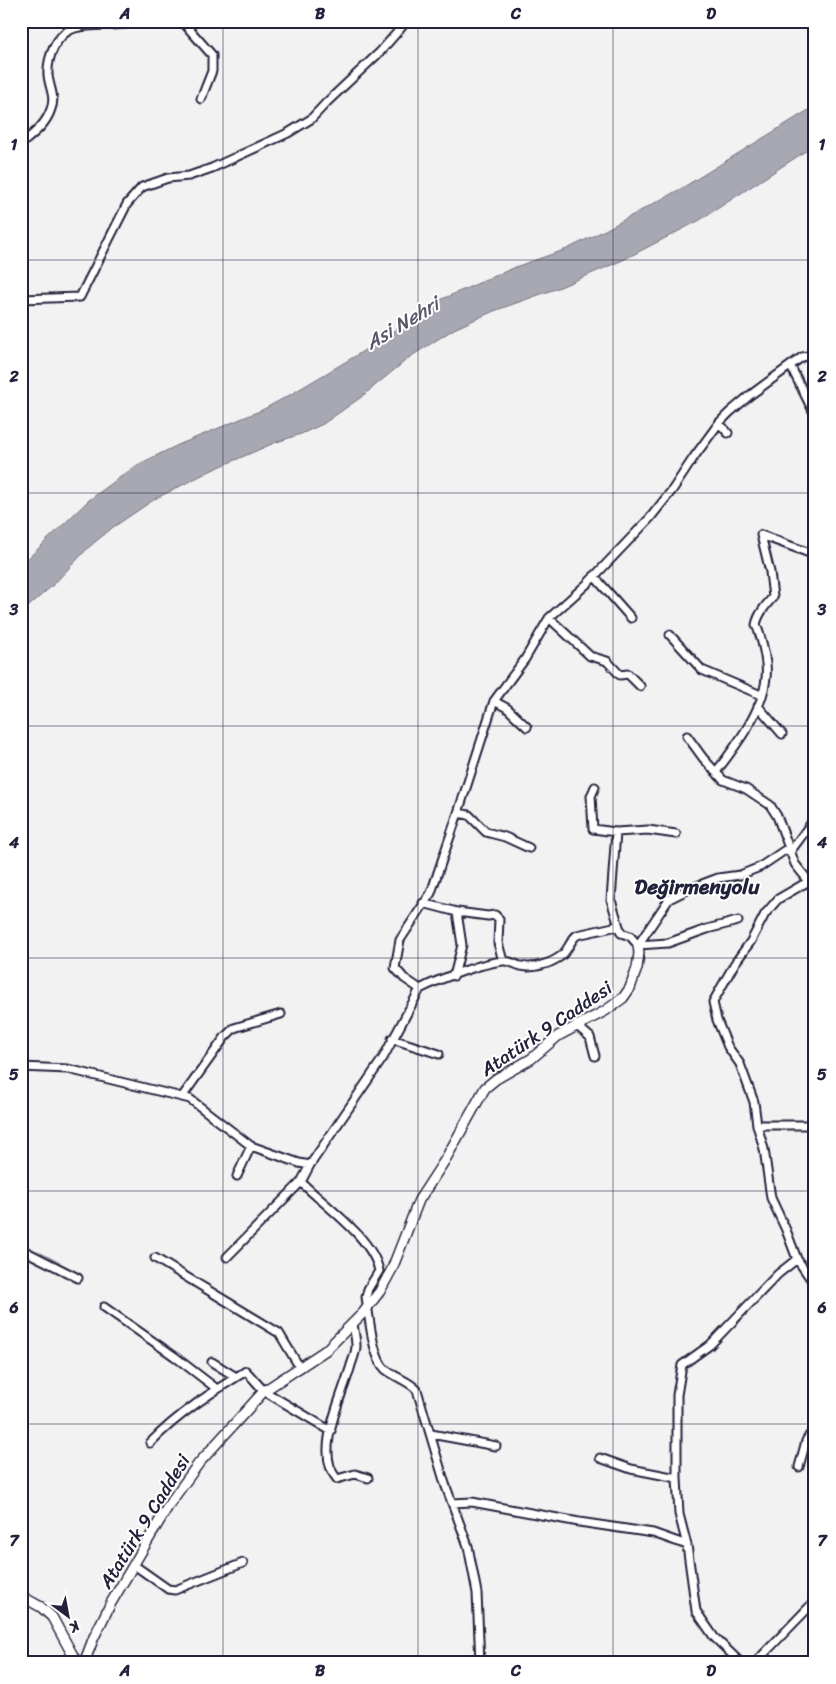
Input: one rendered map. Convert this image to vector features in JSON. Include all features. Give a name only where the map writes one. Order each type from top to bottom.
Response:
[{"type":"street","points":[[21,144],[38,131],[52,108],[53,97],[48,75],[49,58],[58,40],[73,25],[130,24],[140,21]]},
{"type":"street","points":[[182,21],[212,55],[212,72],[202,99]]},
{"type":"street","points":[[21,299],[80,297],[127,204],[142,188],[168,178],[189,176],[212,168],[288,133],[311,119],[380,52],[407,21]]},
{"type":"street","points":[[420,989],[404,978],[395,968],[400,940],[431,893],[494,701],[525,659],[549,618],[594,576],[650,518],[720,423],[749,396],[802,357],[815,354]]},
{"type":"street","points":[[790,367],[815,415]]},
{"type":"street","points":[[720,423],[728,433]]},
{"type":"street","points":[[716,772],[739,742],[758,706],[766,678],[765,657],[756,625],[762,610],[773,597],[770,572],[761,536],[815,554]]},
{"type":"street","points":[[594,576],[631,618]]},
{"type":"street","points":[[549,618],[590,656],[607,661],[620,675],[628,674],[640,686]]},
{"type":"street","points":[[670,635],[702,670],[761,695]]},
{"type":"street","points":[[494,701],[507,708],[527,727]]},
{"type":"street","points":[[758,706],[782,734]]},
{"type":"street","points":[[687,736],[702,758],[723,780],[746,789],[770,805],[777,816],[795,864],[815,889]]},
{"type":"street","points":[[595,787],[591,796],[592,828],[616,832],[648,830],[676,834]]},
{"type":"street","points":[[458,814],[468,815],[486,832],[505,837],[529,848]]},
{"type":"street","points":[[638,945],[669,899],[703,883],[718,878],[740,875],[760,867],[789,850],[815,818]]},
{"type":"street","points":[[616,832],[611,900],[621,933],[630,936],[638,945]]},
{"type":"street","points":[[808,881],[778,900],[765,914],[751,941],[735,963],[713,1002],[724,1038],[740,1064],[754,1102],[757,1125],[764,1149],[770,1198],[786,1230],[797,1259],[815,1285]]},
{"type":"street","points":[[423,903],[457,912],[488,916],[495,915],[499,919],[498,943],[503,961]]},
{"type":"street","points":[[454,976],[462,945],[457,912]]},
{"type":"street","points":[[638,945],[668,943],[700,931],[738,921]]},
{"type":"street","points":[[227,1257],[301,1182],[310,1164],[383,1058],[392,1038],[420,989],[506,960],[521,966],[536,966],[561,957],[567,950],[572,938],[577,935],[618,926]]},
{"type":"street","name":"Atatürk 9 Caddesi","points":[[84,1663],[106,1612],[188,1477],[216,1443],[264,1391],[326,1350],[368,1307],[380,1290],[392,1269],[419,1200],[445,1160],[485,1088],[496,1079],[530,1059],[558,1036],[611,1007],[626,993],[639,959],[638,945]]},
{"type":"street","points":[[182,1098],[207,1061],[234,1028],[281,1014]]},
{"type":"street","points":[[576,1025],[590,1037],[595,1056]]},
{"type":"street","points":[[392,1038],[438,1054]]},
{"type":"street","points":[[21,1067],[68,1069],[190,1099],[251,1146],[299,1163],[310,1164]]},
{"type":"street","points":[[757,1125],[815,1125]]},
{"type":"street","points":[[237,1176],[251,1146]]},
{"type":"street","points":[[301,1182],[330,1208],[367,1246],[378,1263],[379,1271],[368,1289],[366,1297],[374,1344],[378,1359],[384,1368],[403,1381],[413,1384],[417,1390],[452,1503],[468,1546],[477,1593],[480,1663]]},
{"type":"street","points":[[21,1249],[78,1278]]},
{"type":"street","points":[[155,1258],[279,1334],[300,1368]]},
{"type":"street","points":[[741,1663],[714,1637],[696,1610],[687,1545],[679,1514],[677,1396],[682,1365],[710,1344],[778,1274],[797,1259]]},
{"type":"street","points":[[104,1307],[217,1389]]},
{"type":"street","points":[[352,1324],[356,1347],[348,1378],[333,1419],[328,1449],[330,1471],[337,1479],[355,1474],[368,1478]]},
{"type":"street","points":[[212,1362],[236,1377]]},
{"type":"street","points":[[150,1443],[164,1428],[217,1389],[246,1371],[264,1391],[331,1431]]},
{"type":"street","points":[[799,1467],[806,1441],[815,1427]]},
{"type":"street","points":[[431,1434],[496,1446]]},
{"type":"street","points":[[600,1458],[631,1469],[677,1478]]},
{"type":"street","points":[[452,1503],[472,1502],[653,1533],[687,1545]]},
{"type":"street","points":[[134,1565],[168,1589],[175,1590],[243,1563]]},
{"type":"street","points":[[21,1596],[41,1607],[52,1616],[77,1663]]},
{"type":"street","points":[[755,1663],[815,1601]]},
{"type":"shaded area","points":[[815,106],[815,145],[700,220],[623,260],[558,288],[494,311],[454,329],[410,357],[360,398],[323,424],[210,471],[155,499],[112,528],[89,547],[53,585],[21,613],[21,565],[89,500],[137,465],[178,445],[262,410],[288,396],[357,355],[442,299],[518,266],[567,249],[607,229],[682,188]]},
{"type":"district","name":"Değirmenyolu","points":[[697,887]]},
{"type":"water label","name":"Asi Nehri","points":[[402,323]]}]
